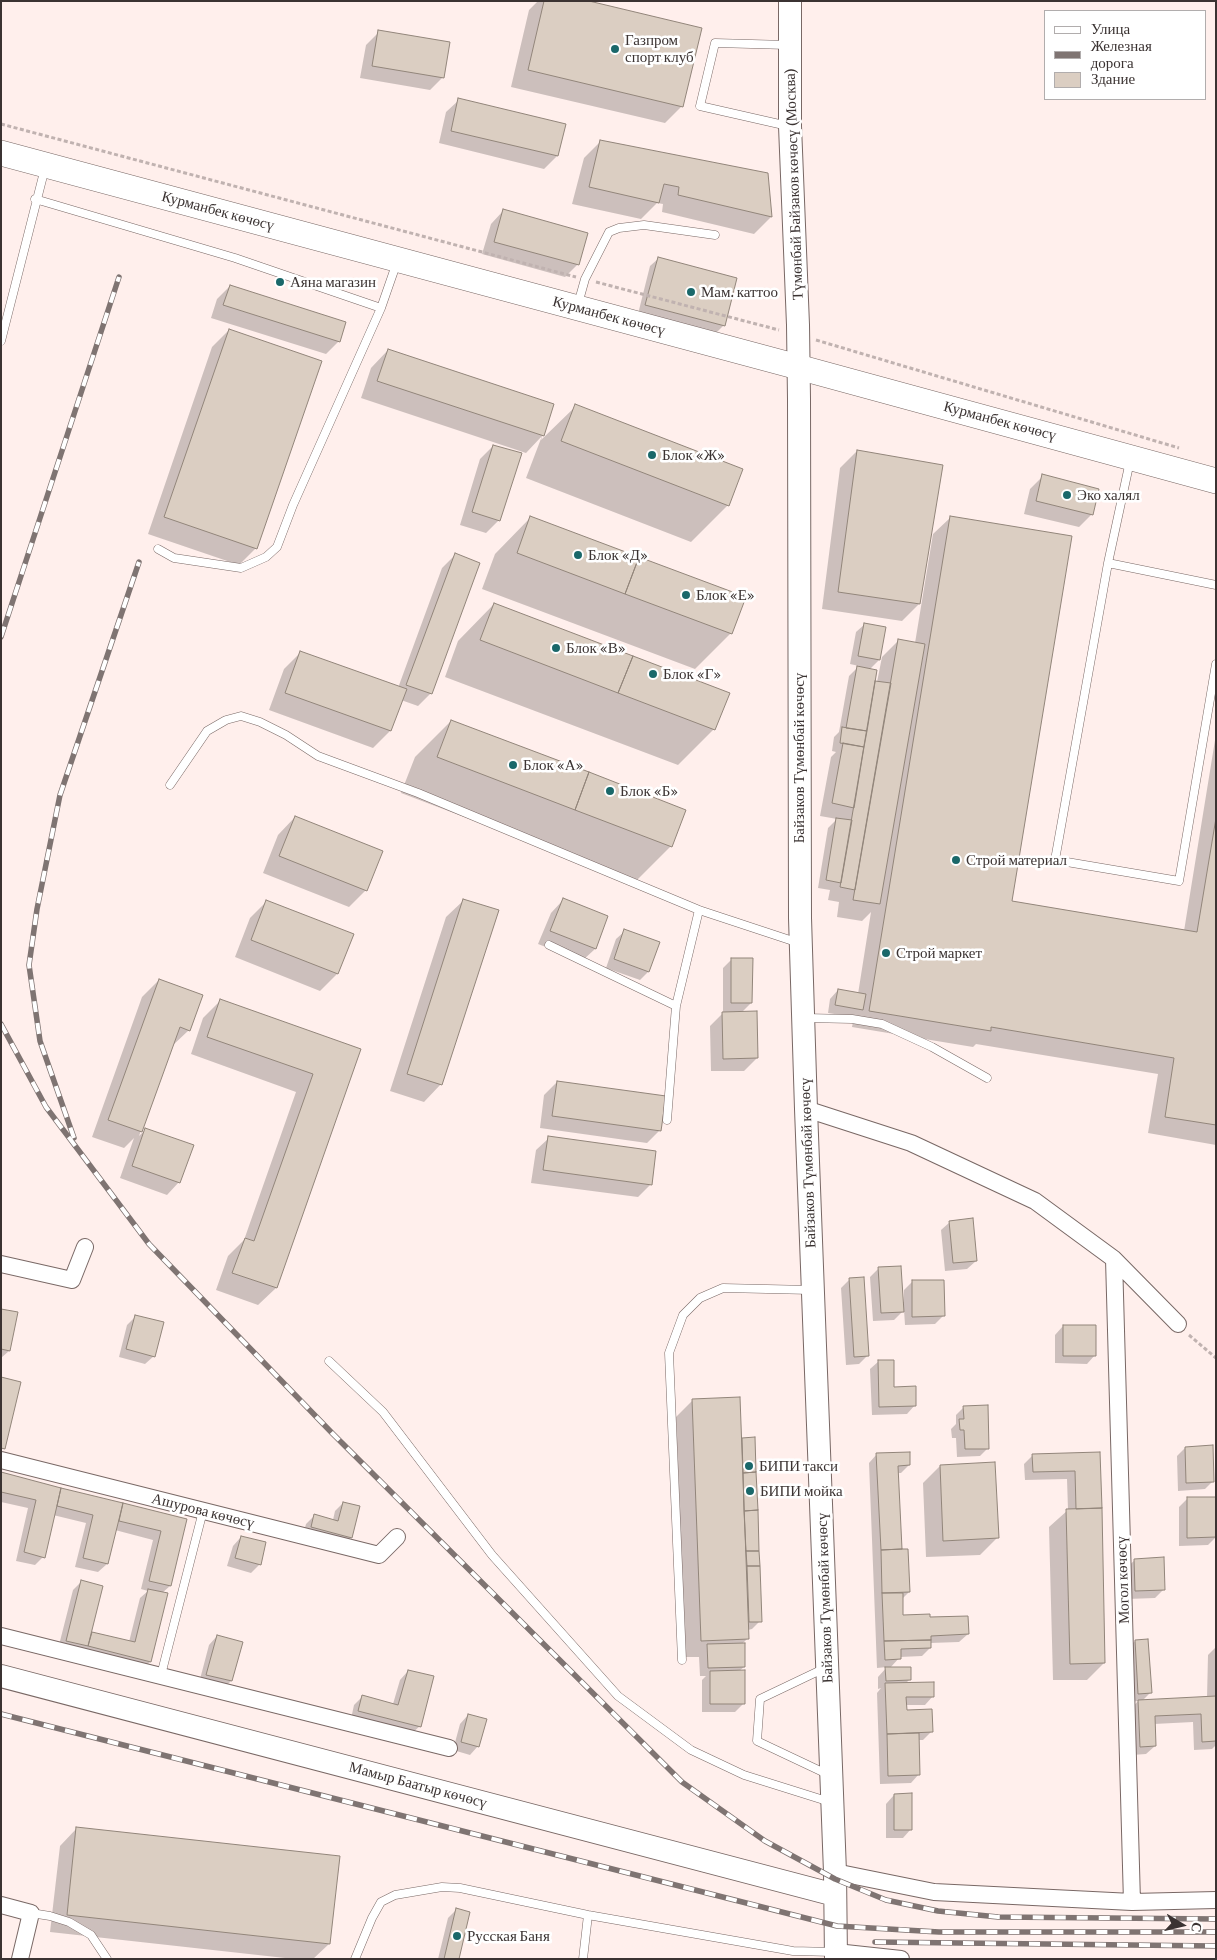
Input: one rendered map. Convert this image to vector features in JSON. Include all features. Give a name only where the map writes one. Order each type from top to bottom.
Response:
[{"type":"main road","name":"Түмөнбай Байзаков көчөсү (Москва)","points":[[790,1],[790,126],[798,367]]},
{"type":"main road","name":"Курманбек көчөсү","points":[[1,153],[1216,481]]},
{"type":"main road","name":"Байзаков Түмөнбай көчөсү","points":[[798,367],[801,944],[835,1872],[836,1956]]},
{"type":"main road","name":"Мамыр Баатыр көчөсү","points":[[1,1676],[835,1895]]},
{"type":"street","points":[[806,1109],[911,1143],[1035,1201],[1114,1259],[1178,1324]]},
{"type":"street","points":[[1,1264],[72,1280],[85,1247]]},
{"type":"street","name":"Могол көчөсү","points":[[1114,1259],[1132,1902]]},
{"type":"street","name":"Ашурова көчөсү","points":[[1,1460],[379,1555],[397,1537]]},
{"type":"street","points":[[1,1636],[449,1748]]},
{"type":"street","points":[[835,1872],[934,1892],[1132,1902],[1216,1900]]},
{"type":"street","points":[[1,1904],[31,1913],[20,1959]]},
{"type":"street","points":[[836,1956],[901,1959]]},
{"type":"lane","points":[[790,44],[715,43],[700,106],[790,126]]},
{"type":"lane","points":[[1,341],[46,165]]},
{"type":"lane","points":[[36,199],[236,258],[382,308]]},
{"type":"lane","points":[[577,308],[585,279],[609,232],[619,228],[644,225],[715,235]]},
{"type":"lane","points":[[158,549],[174,558],[241,568],[266,558],[277,547],[293,505],[382,308],[398,260]]},
{"type":"lane","points":[[1131,457],[1108,563],[1055,860],[1179,881],[1216,664]]},
{"type":"lane","points":[[1108,563],[1216,585]]},
{"type":"lane","points":[[170,785],[207,731],[226,720],[241,716],[260,722],[286,735],[318,756],[418,793],[699,910],[801,944]]},
{"type":"lane","points":[[667,1120],[676,1006],[699,910]]},
{"type":"lane","points":[[549,945],[676,1006]]},
{"type":"lane","points":[[804,1018],[852,1019],[882,1024],[932,1047],[988,1078]]},
{"type":"lane","points":[[682,1660],[669,1353],[683,1315],[700,1298],[723,1288],[813,1290]]},
{"type":"lane","points":[[329,1361],[383,1412],[492,1556],[618,1696],[691,1750],[744,1775],[832,1803]]},
{"type":"lane","points":[[161,1675],[202,1510]]},
{"type":"lane","points":[[827,1667],[760,1699],[757,1741],[831,1776]]},
{"type":"lane","points":[[355,1959],[372,1918],[381,1902],[395,1895],[442,1887],[460,1888],[588,1914],[793,1951],[836,1956]]},
{"type":"lane","points":[[31,1913],[69,1922],[92,1935],[107,1959]]},
{"type":"lane","points":[[583,1959],[588,1914]]},
{"type":"path","points":[[1,124],[798,335],[1187,450]]},
{"type":"path","points":[[1178,1324],[1216,1358]]},
{"type":"building","name":"Газпром спорт клуб","points":[[544,1],[589,1],[702,28],[683,107],[528,70]]},
{"type":"building","points":[[378,30],[450,42],[444,78],[372,66]]},
{"type":"building","points":[[458,98],[566,124],[558,156],[451,131]]},
{"type":"building","points":[[600,140],[768,173],[772,217],[678,195],[679,187],[664,184],[659,203],[589,187]]},
{"type":"building","points":[[503,209],[588,233],[579,265],[494,242]]},
{"type":"building","name":"Мам. каттоо","points":[[658,257],[737,278],[725,326],[645,305]]},
{"type":"building","points":[[230,285],[346,322],[340,342],[223,305]]},
{"type":"building","points":[[229,329],[322,361],[257,549],[164,517]]},
{"type":"building","points":[[388,349],[554,404],[544,436],[377,381]]},
{"type":"building","name":"Блок «Ж»","points":[[575,404],[743,469],[729,506],[561,441]]},
{"type":"building","points":[[493,445],[522,453],[500,521],[472,512]]},
{"type":"building","points":[[857,450],[943,465],[920,604],[838,592]]},
{"type":"building","name":"Эко халял","points":[[1042,474],[1099,489],[1093,515],[1036,501]]},
{"type":"building","name":"Блок «Д»","points":[[530,516],[639,557],[625,594],[517,553]]},
{"type":"building","name":"Строй материал","points":[[950,516],[1072,536],[1012,901],[1197,932],[1216,818],[1216,1125],[1165,1117],[1174,1058],[991,1027],[991,1031],[869,1011]]},
{"type":"building","points":[[455,553],[480,563],[432,694],[406,685]]},
{"type":"building","name":"Блок «Е»","points":[[639,557],[746,597],[732,634],[625,594]]},
{"type":"building","name":"Блок «В»","points":[[494,603],[633,656],[618,693],[480,640]]},
{"type":"building","points":[[864,623],[886,627],[880,660],[858,656]]},
{"type":"building","points":[[898,639],[925,644],[880,904],[853,900]]},
{"type":"building","points":[[300,651],[407,689],[391,731],[285,693]]},
{"type":"building","name":"Блок «Г»","points":[[633,656],[730,693],[715,730],[618,693]]},
{"type":"building","points":[[857,666],[877,670],[867,731],[846,728]]},
{"type":"building","points":[[875,681],[891,683],[855,890],[840,887]]},
{"type":"building","name":"Блок «А»","points":[[451,720],[589,772],[575,810],[437,757]]},
{"type":"building","points":[[842,727],[867,731],[864,747],[840,743]]},
{"type":"building","points":[[843,743],[864,747],[854,808],[832,803]]},
{"type":"building","name":"Блок «Б»","points":[[589,772],[686,810],[672,847],[575,810]]},
{"type":"building","points":[[295,816],[383,851],[367,891],[279,856]]},
{"type":"building","points":[[836,818],[852,820],[841,883],[826,880]]},
{"type":"building","points":[[563,898],[608,916],[596,949],[550,931]]},
{"type":"building","points":[[463,899],[499,910],[442,1085],[407,1074]]},
{"type":"building","points":[[266,900],[354,934],[338,974],[251,940]]},
{"type":"building","points":[[624,929],[660,942],[649,972],[614,959]]},
{"type":"building","points":[[731,958],[753,958],[752,1003],[731,1003]]},
{"type":"building","points":[[159,979],[203,995],[190,1031],[180,1027],[142,1132],[108,1120]]},
{"type":"building","points":[[838,989],[866,994],[863,1010],[835,1005]]},
{"type":"building","points":[[220,999],[361,1049],[277,1288],[232,1273],[245,1238],[254,1241],[313,1074],[207,1037]]},
{"type":"building","points":[[757,1011],[758,1058],[723,1059],[722,1012]]},
{"type":"building","points":[[557,1081],[666,1096],[661,1131],[552,1116]]},
{"type":"building","points":[[145,1128],[194,1145],[180,1183],[132,1166]]},
{"type":"building","points":[[548,1136],[656,1151],[652,1185],[543,1170]]},
{"type":"building","points":[[973,1218],[977,1261],[953,1263],[949,1221]]},
{"type":"building","points":[[901,1266],[904,1312],[881,1313],[878,1267]]},
{"type":"building","points":[[864,1277],[869,1356],[854,1357],[849,1278]]},
{"type":"building","points":[[912,1280],[944,1280],[945,1316],[912,1317]]},
{"type":"building","points":[[1,1309],[18,1312],[10,1351],[1,1349]]},
{"type":"building","points":[[135,1315],[164,1322],[155,1357],[126,1349]]},
{"type":"building","points":[[1063,1325],[1096,1325],[1096,1356],[1063,1356]]},
{"type":"building","points":[[878,1360],[894,1360],[894,1387],[916,1386],[916,1406],[879,1407]]},
{"type":"building","points":[[1,1377],[21,1382],[5,1449],[1,1448]]},
{"type":"building","points":[[740,1397],[749,1639],[701,1641],[692,1399]]},
{"type":"building","points":[[988,1405],[989,1449],[965,1449],[964,1430],[960,1430],[959,1419],[964,1419],[963,1406]]},
{"type":"building","points":[[755,1437],[756,1472],[743,1473],[742,1438]]},
{"type":"building","points":[[1213,1445],[1214,1482],[1186,1483],[1185,1447]]},
{"type":"building","points":[[910,1452],[910,1465],[898,1466],[902,1549],[881,1550],[876,1453]]},
{"type":"building","points":[[1100,1452],[1102,1508],[1076,1509],[1075,1471],[1033,1472],[1032,1454]]},
{"type":"building","points":[[995,1462],[999,1538],[943,1541],[940,1465]]},
{"type":"building","points":[[1,1472],[61,1488],[45,1558],[24,1552],[36,1500],[1,1492]]},
{"type":"building","name":"БИПИ мойка","points":[[756,1472],[758,1510],[744,1511],[743,1473]]},
{"type":"building","points":[[61,1488],[123,1503],[108,1564],[83,1558],[93,1515],[57,1506]]},
{"type":"building","points":[[1187,1497],[1216,1497],[1216,1537],[1187,1538]]},
{"type":"building","points":[[343,1502],[360,1506],[352,1538],[311,1527],[314,1514],[338,1521]]},
{"type":"building","points":[[123,1503],[187,1519],[171,1586],[149,1581],[161,1531],[119,1521]]},
{"type":"building","points":[[1102,1508],[1105,1663],[1070,1664],[1066,1509]]},
{"type":"building","points":[[758,1510],[759,1551],[746,1551],[744,1511]]},
{"type":"building","points":[[241,1536],[266,1542],[261,1565],[235,1558]]},
{"type":"building","points":[[908,1549],[910,1592],[882,1593],[881,1550]]},
{"type":"building","points":[[746,1551],[759,1551],[760,1566],[747,1566]]},
{"type":"building","points":[[1164,1557],[1165,1590],[1135,1591],[1134,1559]]},
{"type":"building","points":[[747,1566],[760,1566],[762,1622],[749,1622]]},
{"type":"building","points":[[81,1580],[103,1586],[88,1646],[66,1641]]},
{"type":"building","points":[[148,1589],[168,1593],[151,1662],[88,1646],[92,1632],[135,1642]]},
{"type":"building","points":[[882,1593],[903,1593],[903,1615],[930,1614],[930,1617],[968,1616],[969,1634],[931,1636],[931,1640],[884,1641]]},
{"type":"building","points":[[217,1635],[243,1642],[232,1681],[206,1675]]},
{"type":"building","points":[[1148,1639],[1152,1693],[1138,1694],[1135,1640]]},
{"type":"building","points":[[931,1640],[931,1648],[901,1649],[901,1659],[885,1660],[884,1641]]},
{"type":"building","points":[[745,1643],[745,1667],[708,1668],[707,1644]]},
{"type":"building","points":[[885,1667],[911,1667],[911,1680],[886,1681]]},
{"type":"building","points":[[408,1670],[434,1676],[421,1727],[358,1711],[362,1695],[398,1705]]},
{"type":"building","points":[[745,1670],[745,1704],[710,1704],[710,1671]]},
{"type":"building","points":[[934,1682],[934,1697],[906,1697],[907,1710],[932,1709],[933,1732],[887,1734],[885,1683]]},
{"type":"building","points":[[1216,1696],[1216,1741],[1202,1742],[1201,1714],[1155,1716],[1156,1746],[1140,1747],[1138,1700]]},
{"type":"building","points":[[468,1714],[487,1719],[479,1747],[461,1742]]},
{"type":"building","points":[[919,1733],[920,1775],[888,1776],[887,1734]]},
{"type":"building","points":[[912,1793],[912,1830],[894,1830],[894,1794]]},
{"type":"building","points":[[76,1827],[340,1856],[330,1944],[67,1915]]},
{"type":"building","name":"Русская Баня","points":[[456,1908],[470,1912],[459,1959],[444,1959]]},
{"type":"railway","points":[[1,637],[119,277]]},
{"type":"railway","points":[[74,1138],[40,1041],[29,965],[37,909],[60,795],[139,562]]},
{"type":"railway","points":[[1,1024],[46,1107],[149,1244],[332,1433],[682,1782],[765,1841],[835,1879],[886,1900],[938,1911],[998,1917],[1216,1919]]},
{"type":"railway","points":[[1,1714],[837,1926],[939,1932],[1216,1932]]},
{"type":"railway","points":[[875,1942],[1216,1946]]},
{"type":"place","name":"Газпром спорт клуб","points":[[615,49]]},
{"type":"place","name":"Аяна магазин","points":[[280,282]]},
{"type":"place","name":"Мам. каттоо","points":[[691,292]]},
{"type":"place","name":"Блок «Ж»","points":[[652,455]]},
{"type":"place","name":"Эко халял","points":[[1067,495]]},
{"type":"place","name":"Блок «Д»","points":[[578,555]]},
{"type":"place","name":"Блок «Е»","points":[[686,595]]},
{"type":"place","name":"Блок «В»","points":[[556,648]]},
{"type":"place","name":"Блок «Г»","points":[[653,674]]},
{"type":"place","name":"Блок «А»","points":[[513,765]]},
{"type":"place","name":"Блок «Б»","points":[[610,791]]},
{"type":"place","name":"Строй материал","points":[[956,860]]},
{"type":"place","name":"Строй маркет","points":[[886,953]]},
{"type":"place","name":"БИПИ такси","points":[[749,1466]]},
{"type":"place","name":"БИПИ мойка","points":[[750,1491]]},
{"type":"place","name":"Русская Баня","points":[[457,1936]]}]
